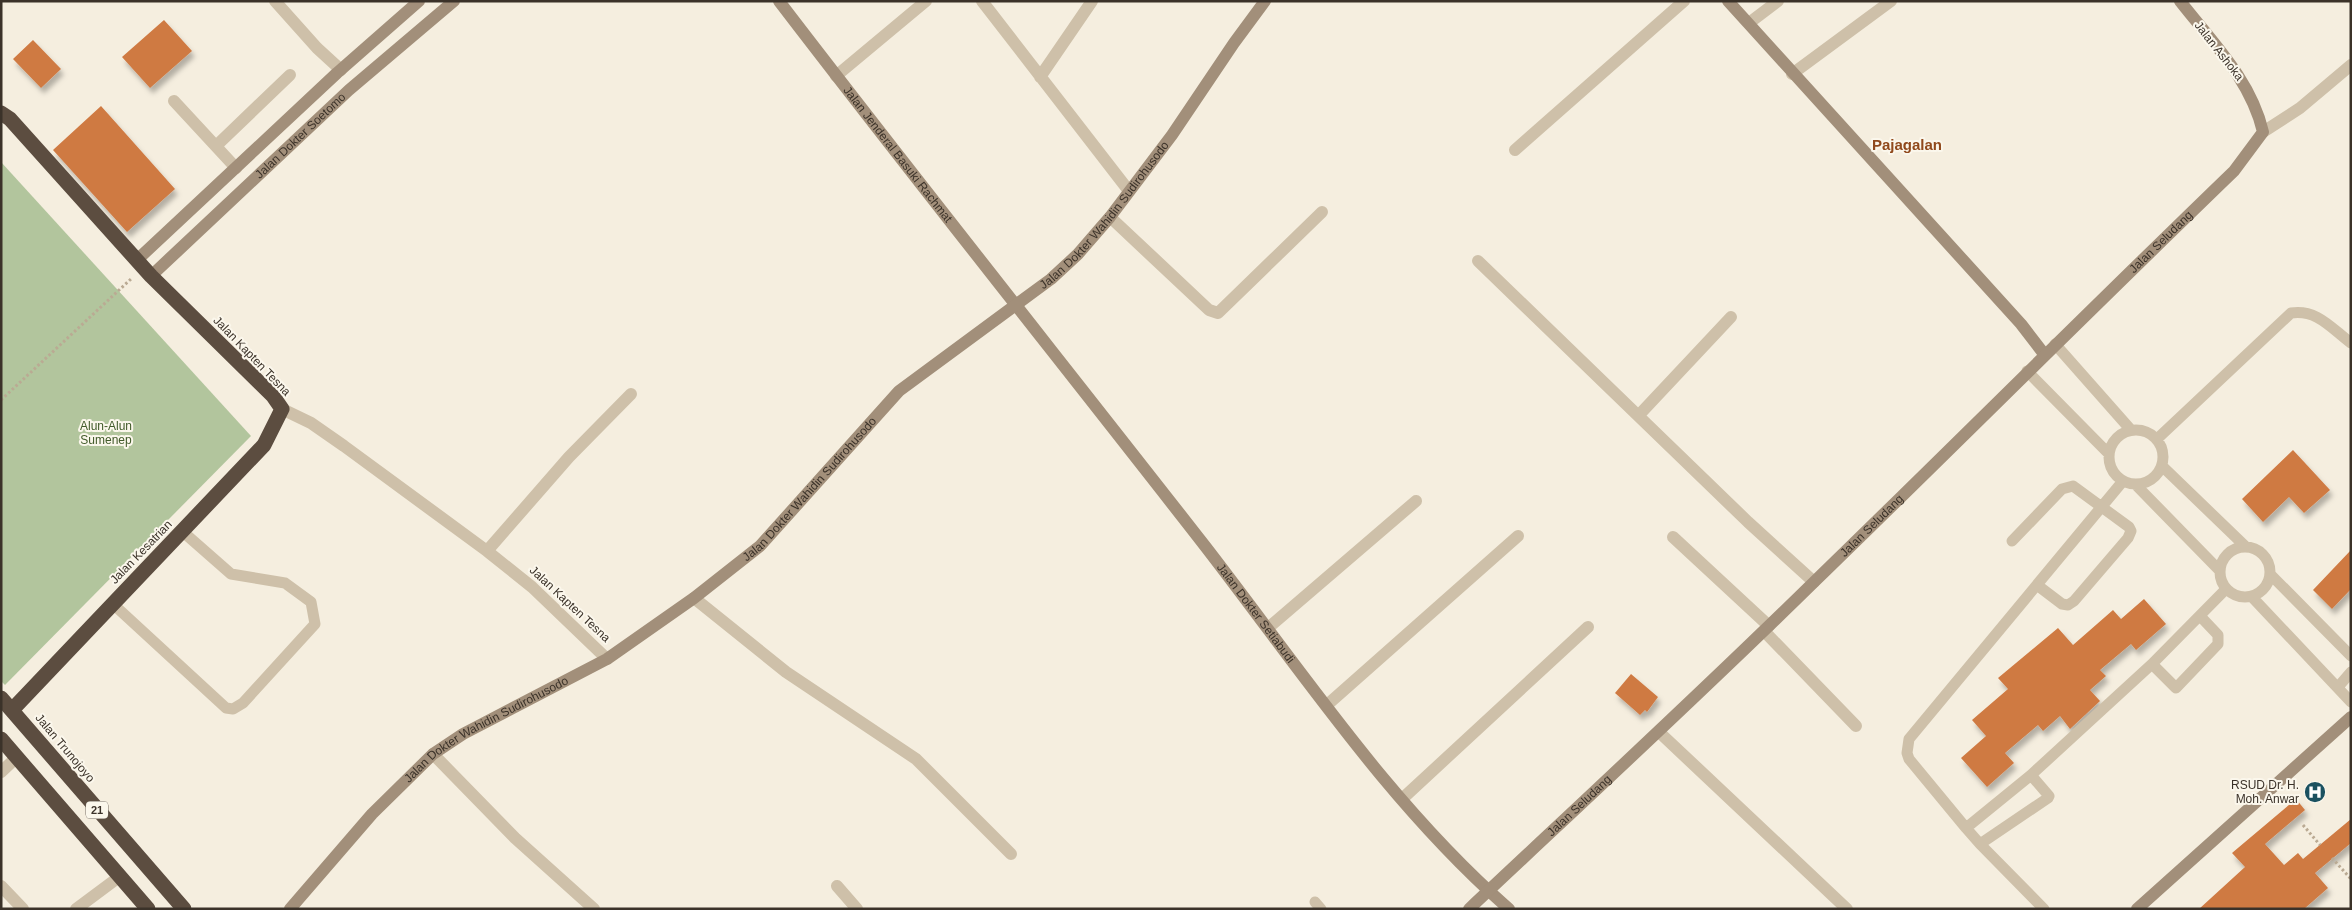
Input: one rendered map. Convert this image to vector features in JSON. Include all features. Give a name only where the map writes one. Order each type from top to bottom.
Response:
[{"type":"highway","name":"Jalan Kapten Tesna","points":[[1,113],[10,119],[144,268],[273,396],[282,409]]},
{"type":"highway","name":"Jalan Kesatrian","points":[[12,710],[264,445],[282,409]]},
{"type":"highway","name":"Jalan Trunojoyo","points":[[1,698],[184,909]]},
{"type":"highway","name":"21","points":[[1,739],[148,909]]},
{"type":"street","points":[[275,1],[317,48],[354,84]]},
{"type":"street","name":"Jalan Dokter Soetomo","points":[[144,268],[236,168],[418,1]]},
{"type":"street","name":"Jalan Dokter Soetomo","points":[[144,268],[250,183],[354,84],[454,1]]},
{"type":"street","name":"Jalan Jenderal Basuki Rachmat","points":[[779,1],[1016,306]]},
{"type":"street","points":[[836,76],[926,1]]},
{"type":"street","points":[[982,1],[1129,191]]},
{"type":"street","points":[[1040,77],[1092,1]]},
{"type":"street","name":"Jalan Dokter Wahidin Sudirohusodo","points":[[290,909],[372,814],[433,754],[463,734],[607,659],[694,598],[760,546],[899,391],[1016,306],[1071,260],[1110,217],[1172,135],[1234,43],[1266,1]]},
{"type":"street","points":[[1515,150],[1684,1]]},
{"type":"street","points":[[1728,1],[1792,74],[2021,324],[2044,354]]},
{"type":"street","points":[[1749,23],[1778,1]]},
{"type":"street","points":[[1792,74],[1891,1]]},
{"type":"street","name":"Jalan Ashoka","points":[[2180,1],[2243,81],[2258,111],[2263,132]]},
{"type":"street","points":[[2263,132],[2300,108],[2351,65]]},
{"type":"street","points":[[216,146],[290,75]]},
{"type":"street","points":[[174,102],[250,183]]},
{"type":"street","name":"Jalan Seludang","points":[[1469,909],[1767,629],[2044,354],[2234,171],[2263,132]]},
{"type":"street","points":[[1110,217],[1209,310],[1218,313],[1322,212]]},
{"type":"street","points":[[1478,261],[1639,414],[1748,522],[1814,582]]},
{"type":"street","name":"Jalan Dokter Setiabudi","points":[[1016,306],[1402,799],[1488,891],[1509,909]]},
{"type":"street","points":[[1639,414],[1731,318]]},
{"type":"street","points":[[487,550],[569,457],[631,394]]},
{"type":"street","name":"Jalan Kapten Tesna","points":[[282,409],[311,424],[344,446],[487,550],[532,587],[607,659]]},
{"type":"street","points":[[1268,628],[1416,501]]},
{"type":"street","points":[[1327,705],[1518,536]]},
{"type":"street","points":[[1673,537],[1767,629],[1856,726]]},
{"type":"street","points":[[694,598],[786,672],[916,760],[1011,854]]},
{"type":"street","points":[[1402,799],[1588,627]]},
{"type":"street","points":[[2145,907],[2351,717]]},
{"type":"street","points":[[1659,732],[1846,909]]},
{"type":"street","points":[[433,754],[515,838],[594,909]]},
{"type":"street","points":[[1,772],[17,757]]},
{"type":"street","points":[[76,909],[119,877]]},
{"type":"street","points":[[1,886],[23,909]]},
{"type":"street","points":[[837,886],[857,909]]},
{"type":"lane","points":[[2157,439],[2291,313],[2303,311],[2314,314],[2351,343]]},
{"type":"lane","points":[[2055,344],[2131,430]]},
{"type":"lane","points":[[2027,371],[2109,454],[2112,470],[2123,481],[2135,484],[2152,479],[2162,466],[2163,452],[2157,439],[2145,431],[2131,430],[2116,438],[2109,454]]},
{"type":"lane","points":[[2162,466],[2246,547],[2261,552],[2266,558],[2270,574],[2351,656]]},
{"type":"lane","points":[[2044,909],[1966,828],[1909,759],[1907,746],[1909,739],[2123,481]]},
{"type":"lane","points":[[2135,484],[2220,571]]},
{"type":"lane","points":[[2012,541],[2066,486],[2073,486],[2129,527],[2131,531],[2128,538],[2074,601],[2068,605],[2062,604],[2037,585]]},
{"type":"lane","points":[[113,604],[226,708],[233,709],[243,703],[315,624],[311,602],[285,583],[231,574],[182,531]]},
{"type":"lane","points":[[2246,547],[2231,551],[2225,557],[2220,571],[2221,579],[2226,589],[2236,596],[2252,597],[2265,588],[2270,574]]},
{"type":"lane","points":[[1966,828],[2031,775],[2152,664],[2226,589]]},
{"type":"lane","points":[[2252,597],[2351,702]]},
{"type":"lane","points":[[2152,664],[2176,688],[2215,650],[2219,639],[2218,634],[2200,616]]},
{"type":"lane","points":[[2338,687],[2351,672]]},
{"type":"lane","points":[[1980,844],[2049,797],[2031,775]]},
{"type":"path","points":[[1,400],[144,268]]},
{"type":"path","points":[[2303,826],[2320,845]]},
{"type":"path","points":[[2332,858],[2351,879]]},
{"type":"green space","name":"Alun-Alun Sumenep","points":[[1,162],[251,436],[5,685],[1,681]]},
{"type":"building","points":[[164,20],[192,51],[150,88],[122,57]]},
{"type":"building","points":[[33,40],[61,69],[41,88],[13,59]]},
{"type":"building","points":[[101,106],[175,189],[127,232],[53,150]]},
{"type":"building","points":[[2293,450],[2330,490],[2304,513],[2289,497],[2263,522],[2242,499]]},
{"type":"building","points":[[2351,550],[2351,589],[2332,609],[2313,590]]},
{"type":"building","points":[[2144,599],[2166,624],[2136,650],[2131,644],[2100,670],[2106,676],[2090,690],[2100,701],[2070,729],[2060,716],[2043,731],[2038,725],[2005,753],[2014,763],[1987,787],[1961,758],[1986,736],[1972,720],[2008,689],[1998,678],[2058,628],[2073,645],[2113,610],[2121,619]]},
{"type":"building","points":[[1631,674],[1658,697],[1647,712],[1645,710],[1640,715],[1615,693]]},
{"type":"building","points":[[2296,799],[2305,810],[2265,844],[2284,865],[2298,853],[2303,859],[2351,819],[2351,843],[2315,873],[2328,888],[2304,909],[2199,909],[2245,867],[2232,853]]},
{"type":"place","name":"RSUD Dr. H. Moh. Anwar","points":[[2315,792]]},
{"type":"district","name":"Pajagalan","points":[[1907,145]]}]
